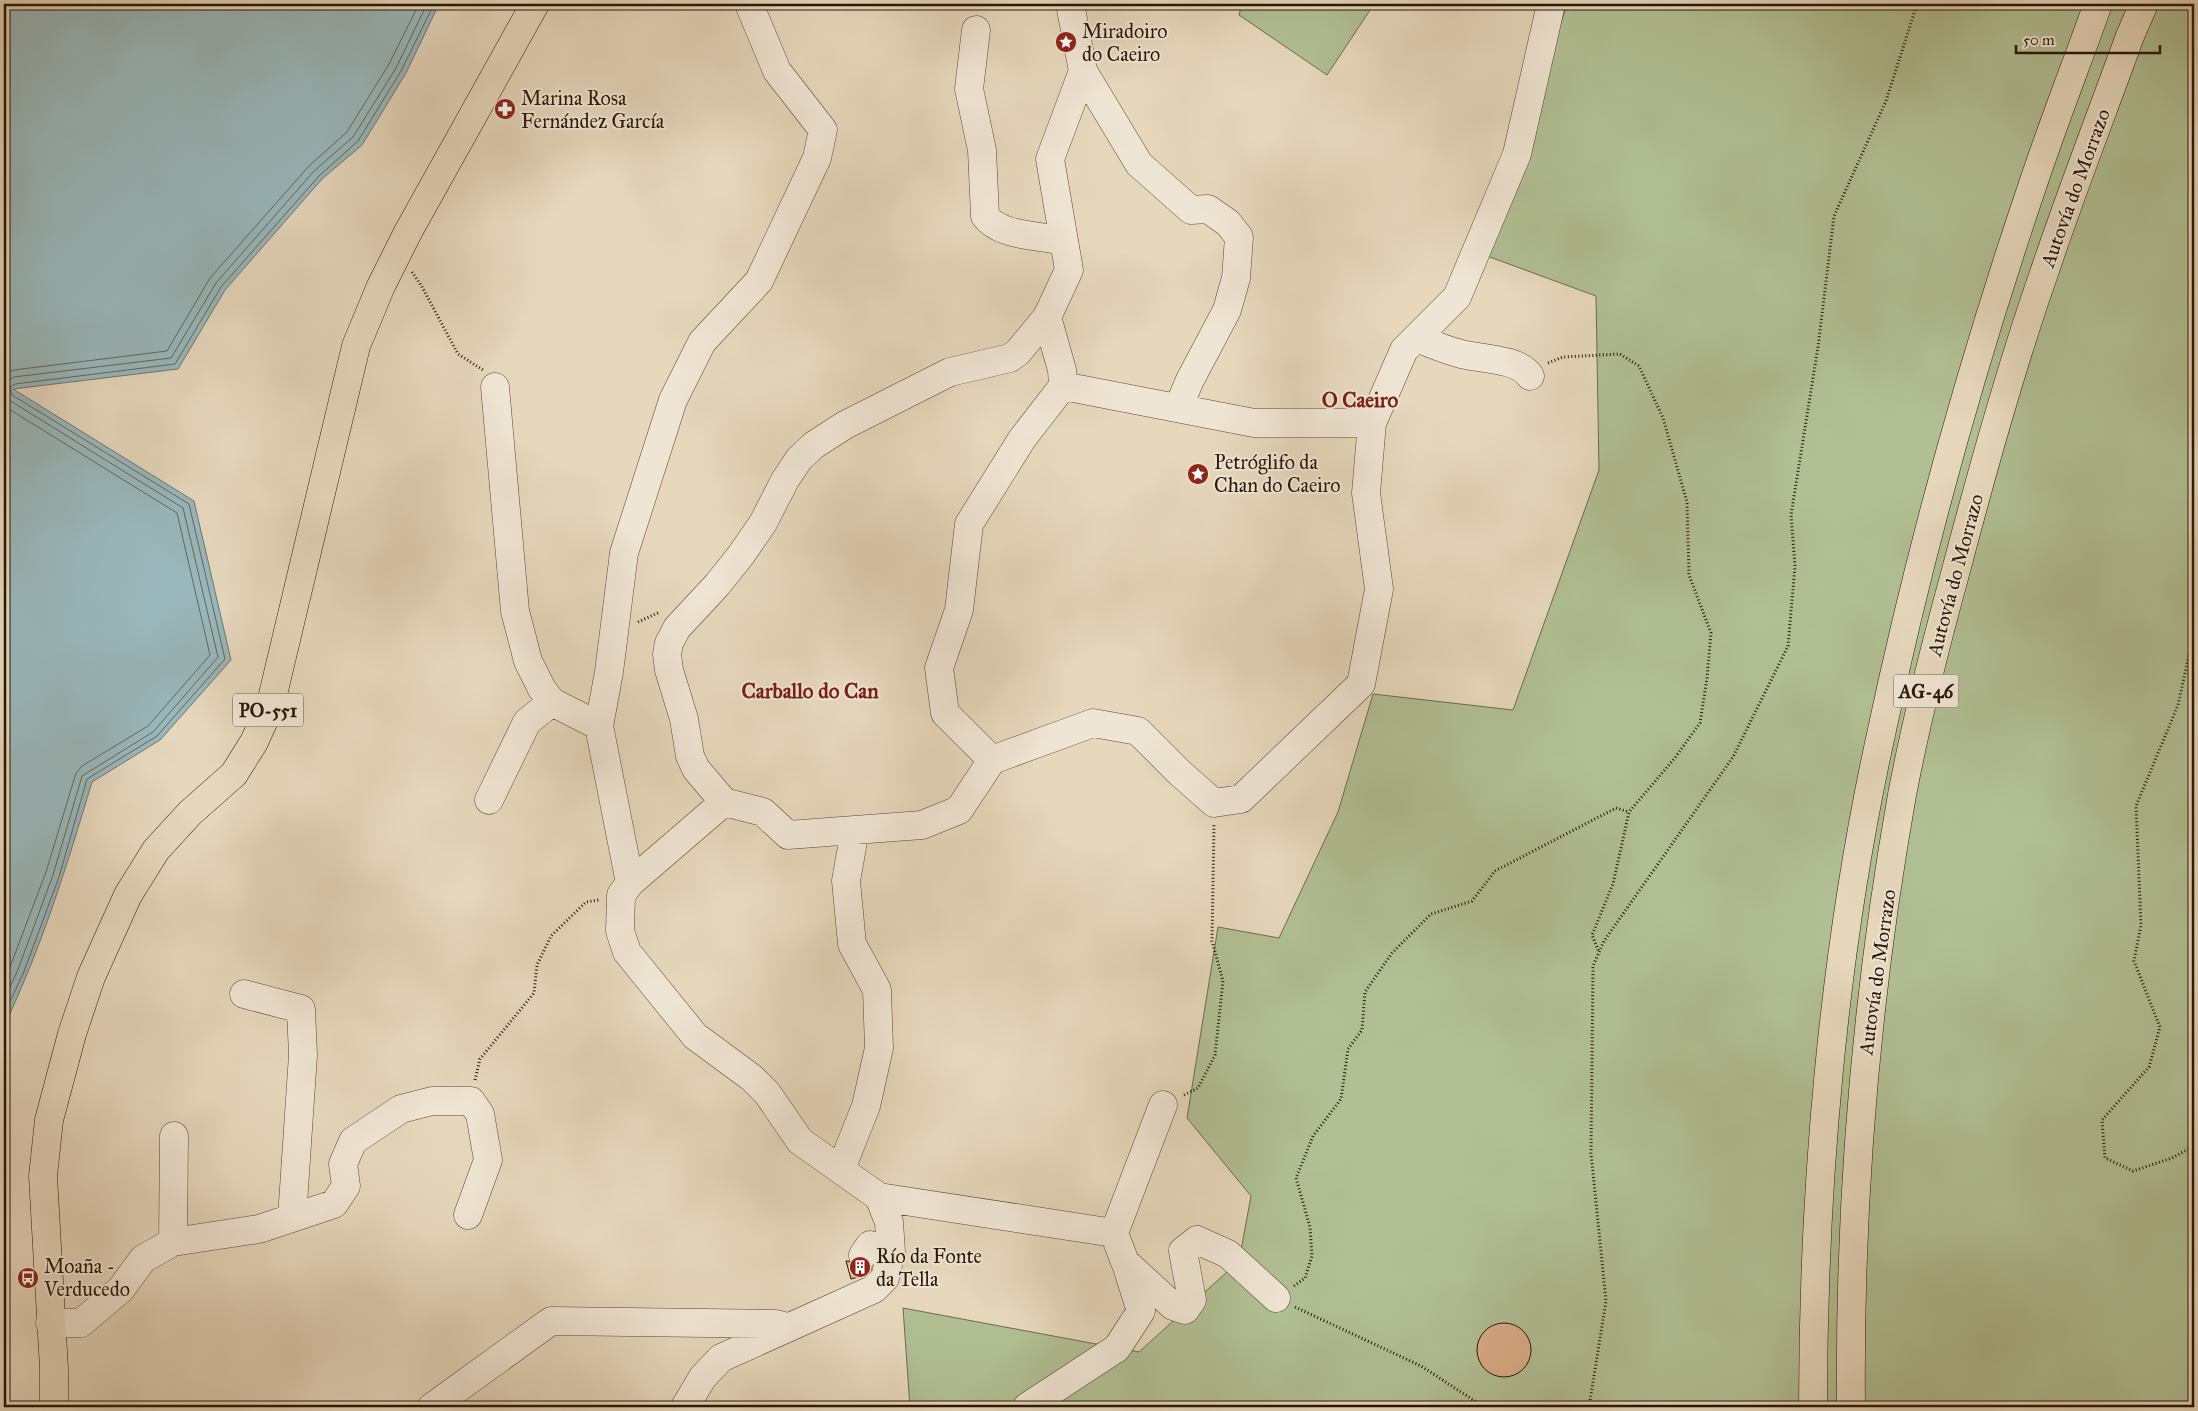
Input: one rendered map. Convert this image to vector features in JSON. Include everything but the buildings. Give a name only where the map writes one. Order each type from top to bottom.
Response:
[{"type":"main road","name":"PO-551","points":[[54,1407],[54,1369],[43,1176],[49,1120],[72,1034],[91,977],[133,888],[156,850],[190,813],[234,774],[254,742],[270,707],[356,346],[380,286],[535,4]]},
{"type":"main road","name":"Autovía do Morrazo","points":[[1813,1407],[1813,1332],[1822,1153],[1838,1004],[1854,882],[1880,740],[1938,498],[1984,339],[2034,181],[2098,4]]},
{"type":"main road","name":"Autovía do Morrazo","points":[[1852,1407],[1850,1327],[1860,1103],[1875,972],[1903,792],[1939,632],[1977,490],[2042,278],[2130,36],[2144,4]]},
{"type":"street","points":[[749,4],[777,71],[824,130],[817,158],[759,281],[702,342],[673,400],[624,553],[609,672],[599,726],[626,889],[620,931],[627,952],[695,1036],[752,1078],[767,1093],[800,1141],[879,1197],[1114,1233]]},
{"type":"street","points":[[1070,4],[1083,71],[1139,164],[1191,210],[1208,209],[1228,223],[1239,237],[1236,278],[1227,310],[1190,380],[1178,408]]},
{"type":"street","points":[[1083,71],[1050,159],[1068,270],[1047,317],[1018,352],[1010,358],[950,372],[845,425],[814,445],[799,459],[785,480],[763,522],[741,555],[717,585],[677,628],[669,642],[667,654],[669,670],[684,719],[690,756],[696,769],[724,802],[763,812],[788,835],[922,825],[960,810],[992,760],[1093,722],[1138,731],[1180,773],[1214,803],[1241,799],[1361,684],[1379,588],[1366,492],[1372,423],[1404,350],[1457,297],[1517,154],[1551,4]]},
{"type":"street","points":[[976,30],[969,89],[982,150],[985,216],[991,224],[1008,231],[1063,241]]},
{"type":"street","points":[[992,760],[945,713],[939,668],[958,610],[969,524],[1022,439],[1063,386],[1062,370],[1047,317]]},
{"type":"street","points":[[1417,338],[1461,354],[1499,360],[1528,374]]},
{"type":"street","points":[[1063,386],[1254,423],[1372,423]]},
{"type":"street","points":[[495,387],[515,611],[528,661],[542,689],[552,702],[599,726]]},
{"type":"street","points":[[489,800],[527,722],[552,702]]},
{"type":"street","points":[[626,889],[724,802]]},
{"type":"street","points":[[841,1169],[866,1106],[879,1048],[877,990],[852,944],[846,881],[854,830]]},
{"type":"street","points":[[244,994],[301,1009],[303,1055],[292,1218]]},
{"type":"street","points":[[50,1323],[81,1323],[121,1289],[143,1260],[173,1242],[259,1229],[334,1204],[346,1186],[343,1164],[353,1141],[400,1109],[432,1101],[471,1101],[480,1114],[488,1160],[468,1215]]},
{"type":"street","points":[[1027,1407],[1117,1348],[1141,1311],[1114,1233],[1163,1105]]},
{"type":"street","points":[[173,1242],[174,1136]]},
{"type":"street","points":[[686,1407],[703,1377],[721,1358],[874,1289],[886,1278],[891,1252],[889,1222],[879,1197]]},
{"type":"street","points":[[1125,1262],[1173,1306],[1185,1310],[1192,1300],[1183,1251],[1197,1240],[1228,1254],[1281,1291]]},
{"type":"street","points":[[863,1254],[870,1245],[891,1252]]},
{"type":"street","points":[[432,1407],[551,1321],[776,1324],[788,1328]]},
{"type":"path","points":[[1588,1407],[1606,1300],[1591,1153],[1593,966],[1604,941],[1733,757],[1788,646],[1796,566],[1791,515],[1818,347],[1834,216],[1886,100],[1917,4]]},
{"type":"path","points":[[398,252],[421,285],[458,354],[484,370],[495,387]]},
{"type":"path","points":[[1528,374],[1562,357],[1572,356],[1620,354],[1639,366],[1663,418],[1687,502],[1689,575],[1711,633],[1700,723],[1674,759],[1629,812],[1614,884],[1592,935],[1600,952]]},
{"type":"path","points":[[2194,432],[2188,455],[2194,472]]},
{"type":"path","points":[[2194,632],[2178,705],[2136,806],[2141,925],[2134,961],[2160,1027],[2149,1067],[2102,1120],[2105,1158],[2132,1171],[2172,1158],[2194,1146]]},
{"type":"path","points":[[1163,1105],[1198,1088],[1215,1054],[1223,981],[1212,941],[1214,803]]},
{"type":"path","points":[[1281,1291],[1293,1287],[1305,1278],[1312,1256],[1310,1227],[1296,1178],[1313,1136],[1341,1099],[1348,1049],[1362,1030],[1365,992],[1392,953],[1431,914],[1472,901],[1495,871],[1616,808],[1629,812]]},
{"type":"path","points":[[471,1101],[480,1059],[534,993],[537,965],[551,936],[586,902],[626,889]]},
{"type":"path","points":[[1281,1291],[1421,1366],[1484,1407]]},
{"type":"green space","points":[[1242,4],[1374,4],[1327,75],[1239,15]]},
{"type":"green space","points":[[1567,4],[2194,4],[2194,1407],[910,1407],[903,1308],[1139,1352],[1239,1261],[1251,1196],[1187,1118],[1218,927],[1279,938],[1338,812],[1373,694],[1513,710],[1599,470],[1596,296],[1487,256]]},
{"type":"water","points":[[4,4],[439,4],[406,73],[362,145],[322,179],[225,290],[178,369],[13,389],[194,501],[231,660],[160,740],[92,782],[42,936],[4,1026]]},
{"type":"place","name":"Miradoiro do Caeiro","points":[[1066,42]]},
{"type":"place","name":"Marina Rosa Fernández García","points":[[505,109]]},
{"type":"place","name":"Petróglifo da Chan do Caeiro","points":[[1198,474]]},
{"type":"place","name":"Río da Fonte da Tella","points":[[860,1267]]},
{"type":"place","name":"Moaña - Verducedo","points":[[28,1278]]},
{"type":"district","name":"O Caeiro","points":[[1360,400]]},
{"type":"district","name":"Carballo do Can","points":[[810,691]]}]
